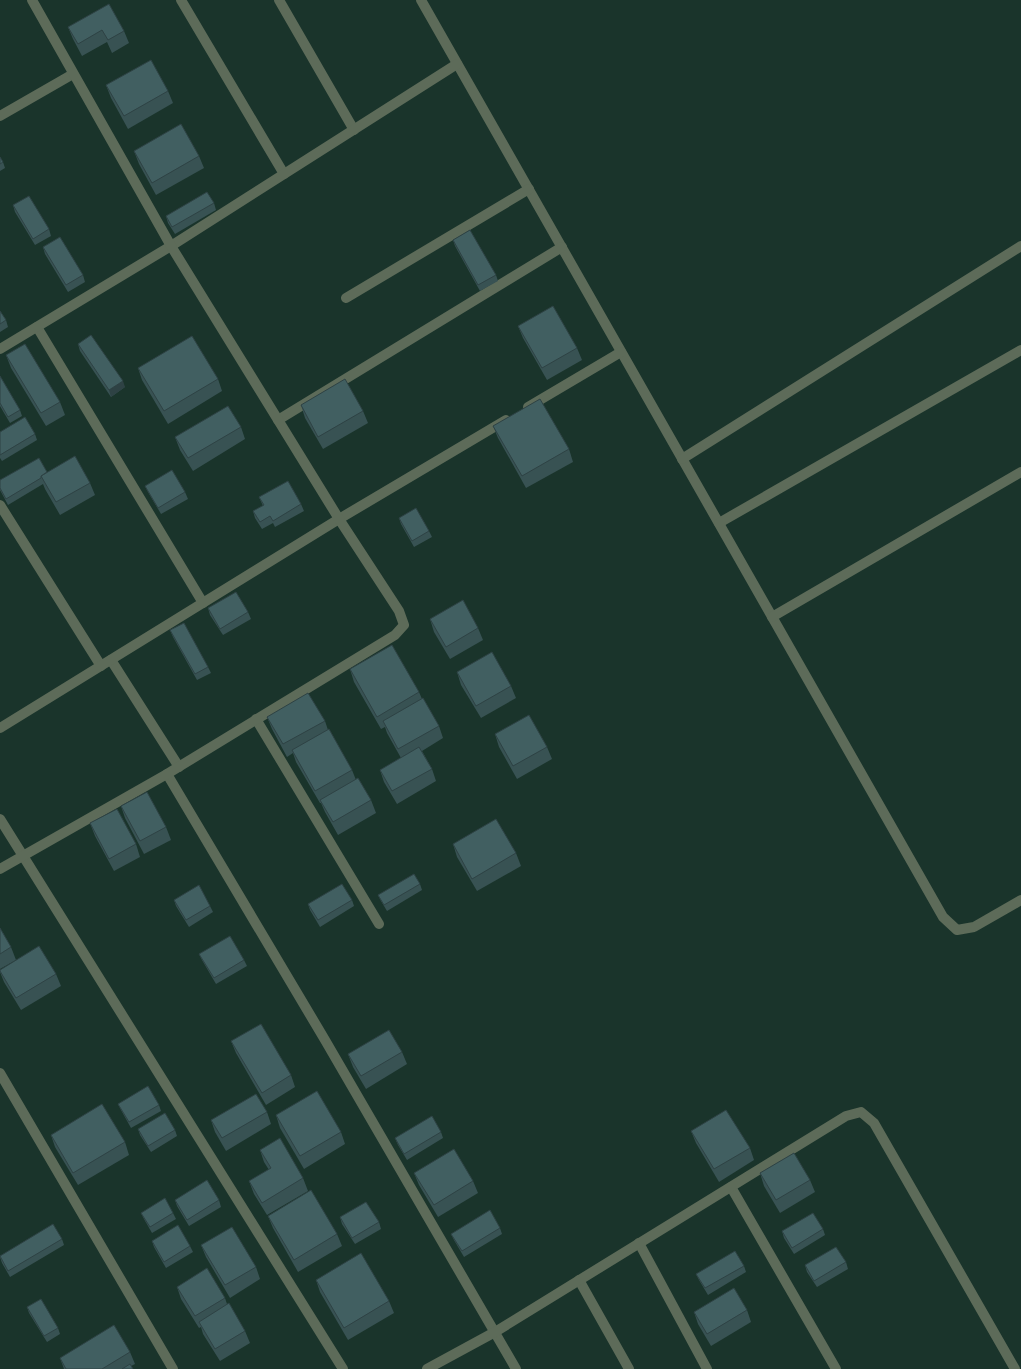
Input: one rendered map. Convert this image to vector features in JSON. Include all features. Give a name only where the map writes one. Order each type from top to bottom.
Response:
[{"type":"street","points":[[0,869],[179,767],[395,635],[404,625],[399,611],[339,519],[171,246],[32,0]]},
{"type":"street","points":[[180,0],[284,174]]},
{"type":"street","points":[[279,0],[354,130]]},
{"type":"street","points":[[421,0],[943,917],[957,930],[974,927],[1021,900]]},
{"type":"street","points":[[0,349],[171,246],[457,64]]},
{"type":"street","points":[[0,116],[73,74]]},
{"type":"street","points":[[346,298],[529,189]]},
{"type":"street","points":[[682,459],[1021,246]]},
{"type":"street","points":[[278,420],[562,247]]},
{"type":"street","points":[[37,327],[203,603]]},
{"type":"street","points":[[719,523],[1021,350]]},
{"type":"street","points":[[0,728],[339,519],[621,352]]},
{"type":"street","points":[[772,617],[1021,472]]},
{"type":"street","points":[[0,505],[101,666]]},
{"type":"street","points":[[112,660],[179,767]]},
{"type":"street","points":[[256,719],[379,924]]},
{"type":"street","points":[[167,774],[321,1034],[516,1369]]},
{"type":"street","points":[[0,819],[343,1369]]},
{"type":"street","points":[[0,1073],[173,1369]]},
{"type":"street","points":[[427,1369],[495,1332],[846,1116],[861,1112],[874,1123],[1015,1369]]},
{"type":"street","points":[[731,1187],[836,1369]]},
{"type":"street","points":[[638,1243],[707,1369]]},
{"type":"street","points":[[579,1280],[629,1369]]},
{"type":"building","points":[[109,4],[124,31],[108,40],[102,30],[78,44],[68,27]]},
{"type":"building","points":[[151,60],[168,91],[124,116],[106,85]]},
{"type":"building","points":[[181,124],[199,156],[152,183],[134,151]]},
{"type":"building","points":[[0,157],[3,162],[0,164]]},
{"type":"building","points":[[207,192],[214,203],[172,227],[166,216]]},
{"type":"building","points":[[29,196],[49,229],[33,239],[13,205]]},
{"type":"building","points":[[470,230],[496,275],[478,285],[453,240]]},
{"type":"building","points":[[60,237],[83,275],[66,285],[43,247]]},
{"type":"building","points":[[553,306],[577,348],[542,368],[518,326]]},
{"type":"building","points":[[0,311],[6,320],[0,324]]},
{"type":"building","points":[[91,335],[123,381],[109,390],[78,344]]},
{"type":"building","points":[[192,336],[218,379],[164,411],[138,368]]},
{"type":"building","points":[[25,344],[60,402],[41,413],[6,355]]},
{"type":"building","points":[[0,376],[20,410],[8,417],[0,403]]},
{"type":"building","points":[[345,379],[363,411],[318,437],[301,405]]},
{"type":"building","points":[[540,399],[569,449],[522,476],[493,426]]},
{"type":"building","points":[[228,406],[241,427],[188,458],[175,437]]},
{"type":"building","points":[[25,417],[35,434],[0,455],[0,432]]},
{"type":"building","points":[[75,456],[90,483],[56,502],[41,476]]},
{"type":"building","points":[[39,458],[47,472],[41,476],[41,478],[6,499],[0,488],[0,480]]},
{"type":"building","points":[[172,470],[185,492],[158,508],[145,486]]},
{"type":"building","points":[[288,481],[301,504],[273,521],[270,516],[260,522],[253,511],[264,505],[259,497]]},
{"type":"building","points":[[416,508],[429,531],[412,541],[399,518]]},
{"type":"building","points":[[236,592],[248,612],[220,629],[208,608]]},
{"type":"building","points":[[463,600],[478,628],[446,647],[430,619]]},
{"type":"building","points":[[184,623],[208,667],[195,674],[170,630]]},
{"type":"building","points":[[392,645],[419,692],[377,717],[350,669]]},
{"type":"building","points":[[492,652],[511,686],[476,706],[457,672]]},
{"type":"building","points":[[308,693],[325,721],[283,744],[267,717]]},
{"type":"building","points":[[423,698],[439,726],[398,749],[383,721]]},
{"type":"building","points":[[529,715],[547,747],[513,766],[495,734]]},
{"type":"building","points":[[329,729],[352,770],[315,791],[292,750]]},
{"type":"building","points":[[419,747],[432,769],[392,791],[380,770]]},
{"type":"building","points":[[358,778],[371,800],[333,822],[320,800]]},
{"type":"building","points":[[147,792],[166,827],[140,841],[121,806]]},
{"type":"building","points":[[117,809],[136,844],[109,859],[90,823]]},
{"type":"building","points":[[496,819],[516,853],[472,879],[453,844]]},
{"type":"building","points":[[414,874],[420,884],[384,905],[378,895]]},
{"type":"building","points":[[342,884],[352,900],[318,920],[308,904]]},
{"type":"building","points":[[199,885],[210,906],[186,920],[174,900]]},
{"type":"building","points":[[0,928],[11,947],[0,954]]},
{"type":"building","points":[[230,936],[244,960],[214,978],[199,954]]},
{"type":"building","points":[[39,946],[56,974],[16,998],[0,970]]},
{"type":"building","points":[[261,1024],[291,1075],[262,1093],[231,1041]]},
{"type":"building","points":[[389,1030],[402,1052],[361,1076],[348,1054]]},
{"type":"building","points":[[148,1086],[159,1105],[129,1122],[118,1104]]},
{"type":"building","points":[[317,1091],[341,1132],[300,1156],[276,1115]]},
{"type":"building","points":[[256,1094],[267,1112],[222,1138],[211,1120]]},
{"type":"building","points":[[102,1104],[125,1142],[73,1173],[51,1135]]},
{"type":"building","points":[[726,1110],[750,1148],[714,1169],[691,1131]]},
{"type":"building","points":[[165,1113],[175,1130],[148,1146],[138,1129]]},
{"type":"building","points":[[432,1116],[441,1132],[404,1154],[395,1138]]},
{"type":"building","points":[[280,1138],[303,1178],[262,1203],[249,1181],[271,1168],[260,1150]]},
{"type":"building","points":[[454,1149],[473,1181],[434,1205],[414,1173]]},
{"type":"building","points":[[794,1153],[810,1180],[776,1200],[760,1173]]},
{"type":"building","points":[[207,1180],[219,1200],[187,1220],[175,1200]]},
{"type":"building","points":[[311,1190],[337,1234],[294,1260],[268,1216]]},
{"type":"building","points":[[165,1198],[173,1213],[150,1227],[141,1213]]},
{"type":"building","points":[[366,1202],[379,1222],[352,1238],[340,1217]]},
{"type":"building","points":[[490,1210],[500,1228],[462,1251],[451,1234]]},
{"type":"building","points":[[813,1213],[823,1229],[792,1248],[782,1231]]},
{"type":"building","points":[[53,1224],[62,1239],[8,1271],[0,1256]]},
{"type":"building","points":[[178,1225],[190,1246],[164,1262],[152,1241]]},
{"type":"building","points":[[232,1227],[256,1267],[225,1285],[201,1245]]},
{"type":"building","points":[[836,1247],[846,1262],[814,1281],[805,1265]]},
{"type":"building","points":[[735,1251],[744,1266],[705,1288],[696,1274]]},
{"type":"building","points":[[361,1253],[389,1301],[344,1328],[316,1280]]},
{"type":"building","points":[[207,1268],[225,1298],[195,1316],[177,1287]]},
{"type":"building","points":[[734,1288],[747,1310],[707,1334],[694,1312]]},
{"type":"building","points":[[41,1299],[58,1328],[44,1336],[27,1307]]},
{"type":"building","points":[[229,1303],[245,1331],[215,1349],[199,1322]]},
{"type":"building","points":[[114,1325],[130,1352],[102,1369],[66,1369],[60,1358]]},
{"type":"building","points":[[130,1364],[133,1369],[122,1369]]}]
